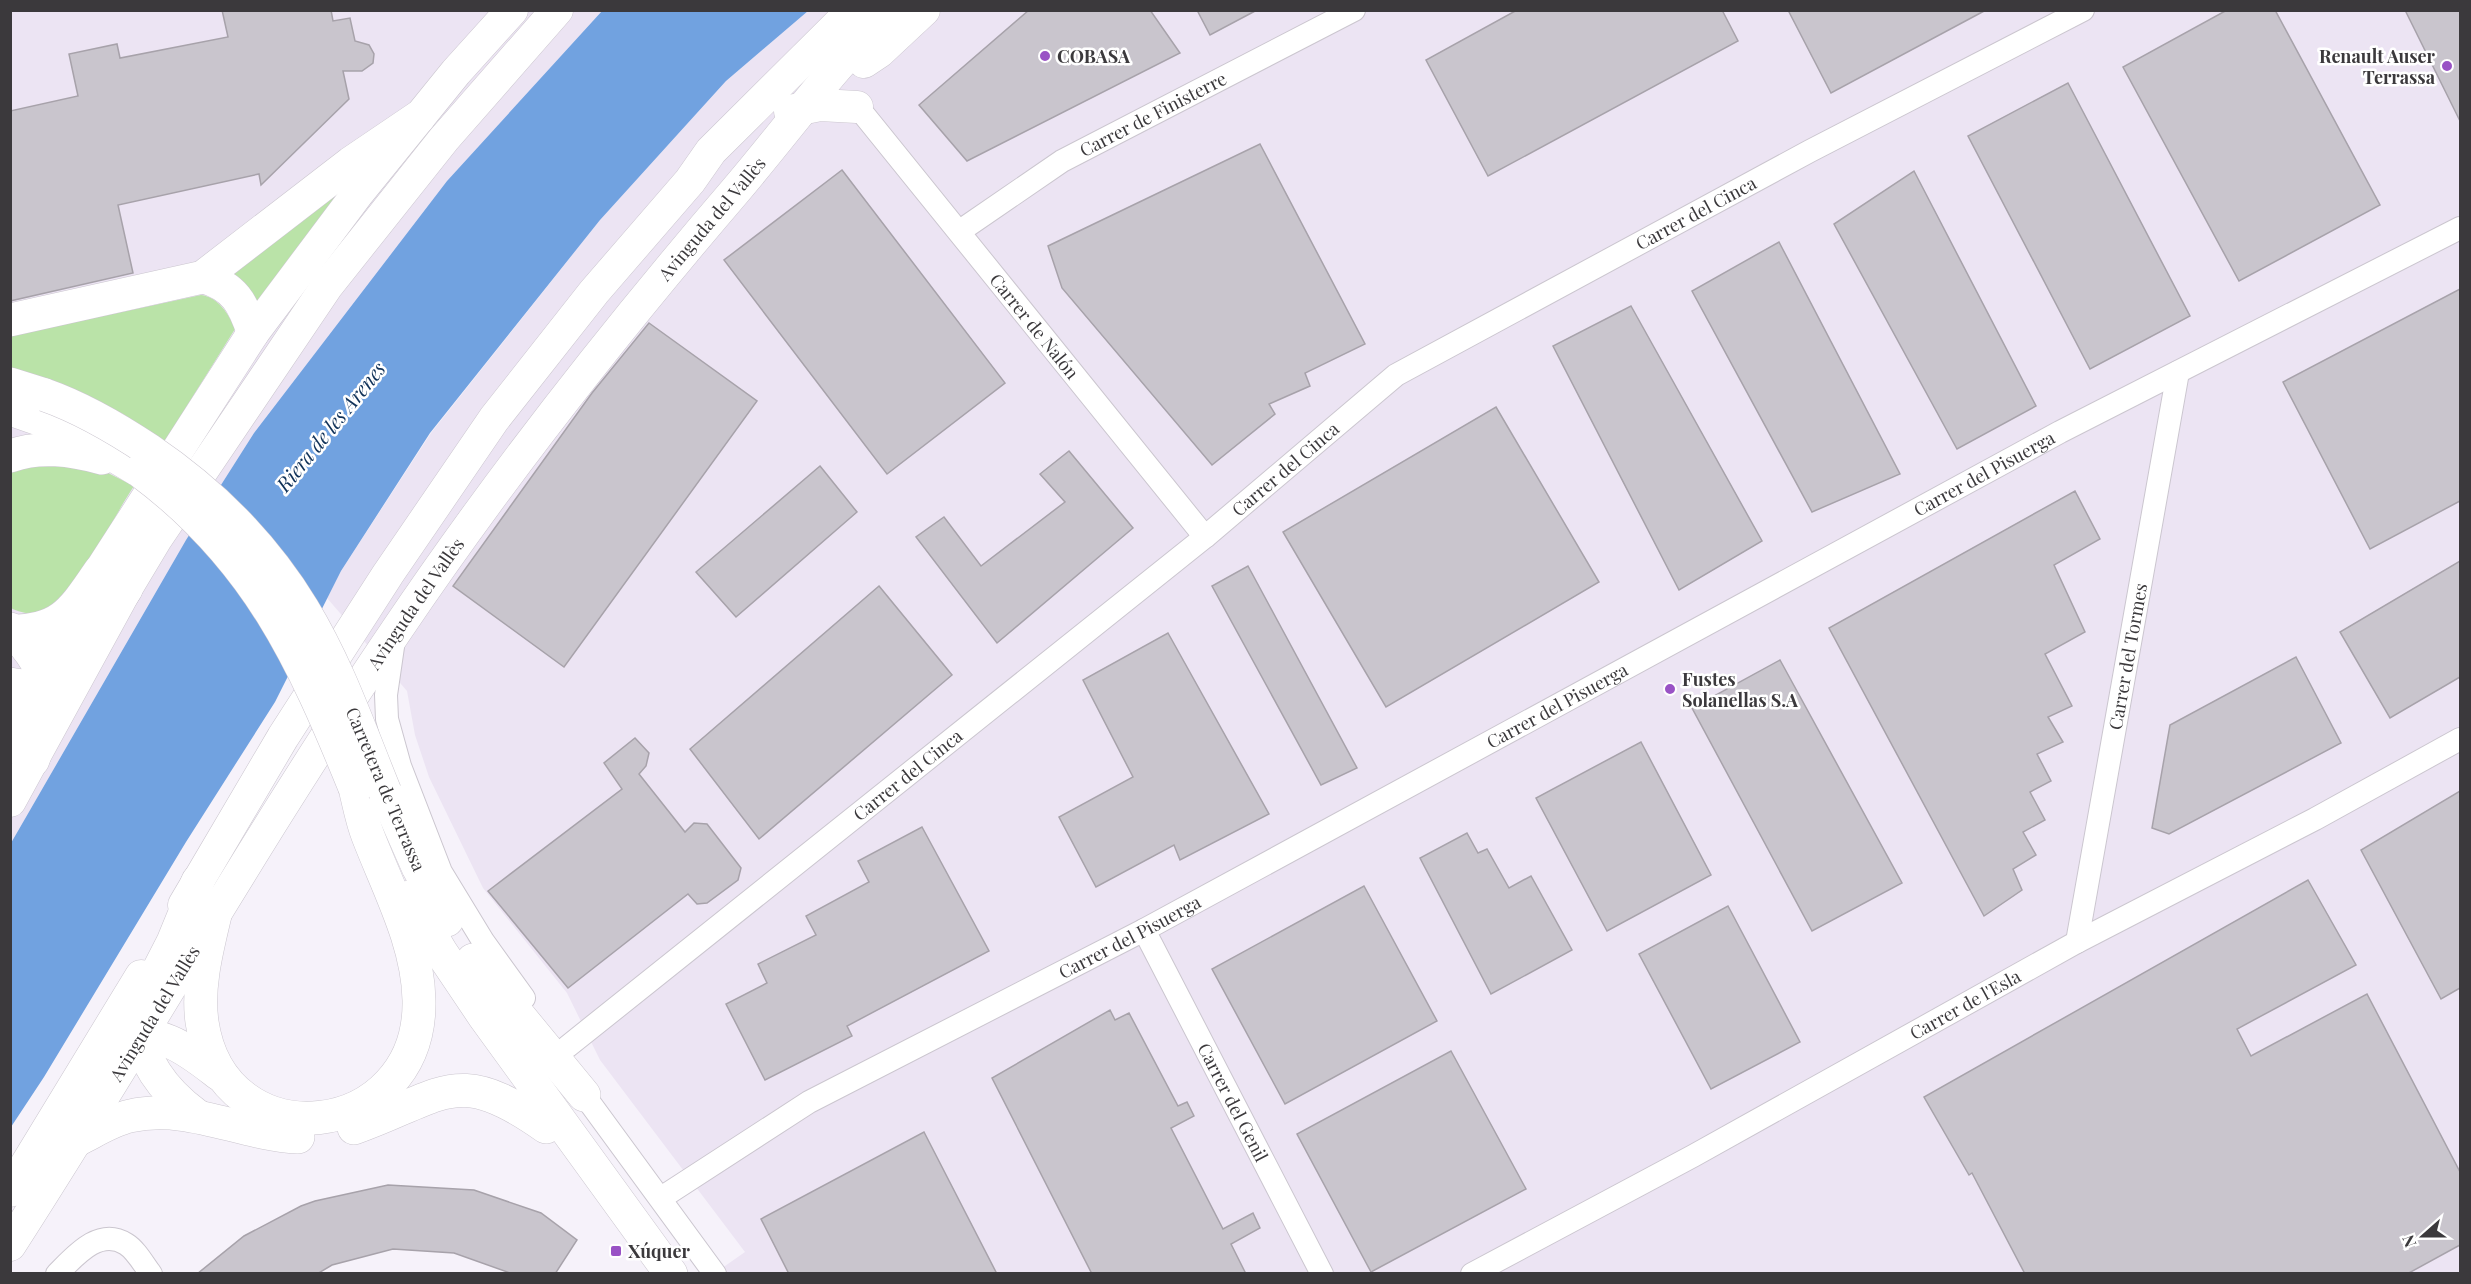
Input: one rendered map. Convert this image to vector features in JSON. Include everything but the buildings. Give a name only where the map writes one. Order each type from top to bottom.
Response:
[{"type":"main road","points":[[10,801],[22,754],[113,580],[253,333],[358,193],[419,117],[512,10]]},
{"type":"main road","points":[[35,681],[61,676],[71,669],[113,580],[191,485],[327,286],[451,130],[557,10]]},
{"type":"main road","name":"Avinguda del Vallès","points":[[10,1245],[66,1131],[198,881],[283,737],[388,574],[494,419],[594,292],[690,181],[711,151],[852,10]]},
{"type":"main road","name":"Avinguda del Vallès","points":[[140,1038],[313,757],[396,630],[524,449],[801,108],[844,67],[890,10]]},
{"type":"main road","points":[[861,112],[844,67],[879,52],[924,10]]},
{"type":"main road","points":[[690,181],[720,162],[758,126],[773,117],[820,105],[861,112]]},
{"type":"main road","points":[[10,320],[203,277],[351,163],[419,117]]},
{"type":"main road","points":[[203,277],[220,282],[240,300],[253,333]]},
{"type":"main road","name":"Carretera de Terrassa","points":[[10,384],[164,488],[204,526],[261,595],[370,790],[496,1003],[692,1274]]},
{"type":"main road","name":"Carretera de Terrassa","points":[[10,408],[44,407],[66,402],[106,423],[178,470],[225,510],[277,570],[316,631],[342,686],[370,790],[403,886],[441,952],[671,1274]]},
{"type":"main road","points":[[10,456],[28,451],[56,450],[95,456],[140,471]]},
{"type":"main road","points":[[11,630],[38,628],[62,619],[76,605],[113,580]]},
{"type":"main road","points":[[11,630],[35,657],[35,681],[46,714],[22,754]]},
{"type":"main road","points":[[66,1131],[94,1077],[117,1045],[126,1040],[154,1037],[177,1045],[264,1110],[296,1119],[332,1116],[364,1104],[390,1083],[407,1059],[418,1020],[419,986],[398,912],[367,834],[370,790]]},
{"type":"main road","points":[[196,1115],[155,1075],[134,1018],[173,942],[198,881]]},
{"type":"main road","points":[[215,915],[205,959],[200,1005],[206,1041],[220,1075]]},
{"type":"main road","points":[[441,952],[456,990],[471,1017],[651,1274]]},
{"type":"main road","points":[[472,960],[584,1095]]},
{"type":"main road","points":[[66,1131],[128,1117],[158,1114],[196,1115],[284,1137],[316,1137],[352,1129],[374,1121],[434,1094],[465,1089],[501,1098],[546,1127]]},
{"type":"main road","name":"Avinguda del Vallès","points":[[10,1191],[66,1131]]},
{"type":"street","name":"Carrer de Finisterre","points":[[960,231],[1062,161],[1354,10]]},
{"type":"street","name":"Carrer del Cinca","points":[[567,1047],[1205,537],[1396,375],[1810,151],[2083,10]]},
{"type":"street","name":"Carrer de Nalón","points":[[861,112],[960,231],[1035,329],[1205,537]]},
{"type":"street","name":"Carrer del Pisuerga","points":[[661,1198],[809,1102],[1144,930],[2060,432],[2460,228]]},
{"type":"street","name":"Carrer del Tormes","points":[[2077,942],[2178,372]]},
{"type":"street","points":[[396,630],[387,683],[387,719],[400,766],[441,872],[483,941],[536,1014],[567,1047],[584,1095],[715,1274]]},
{"type":"street","name":"Carrer de l'Esla","points":[[1472,1274],[1693,1156],[2077,942],[2315,819],[2460,739]]},
{"type":"street","name":"Carrer del Genil","points":[[1144,930],[1323,1274]]},
{"type":"street","points":[[57,1274],[80,1251],[96,1241],[111,1239],[127,1244],[151,1274]]},
{"type":"shaded area","points":[[11,11],[602,11],[447,181],[254,433],[186,540],[11,843]]},
{"type":"shaded area","points":[[808,11],[2460,11],[2460,1273],[715,1273],[745,1252],[600,1060],[567,993],[483,888],[429,777],[415,735],[407,691],[327,598],[341,571],[431,433],[600,220],[726,81]]},
{"type":"green space","points":[[345,184],[254,311],[224,277]]},
{"type":"green space","points":[[201,295],[213,299],[222,307],[235,329],[165,441],[123,414],[81,392],[11,368],[10,336]]},
{"type":"green space","points":[[33,464],[104,471],[134,486],[71,589],[51,610],[36,614],[11,608],[11,471]]},
{"type":"water","name":"Riera de les Arenes","points":[[602,11],[808,11],[726,81],[600,220],[430,433],[341,571],[275,702],[11,1127],[11,843],[186,540],[254,433],[447,181]]},
{"type":"place","name":"COBASA","points":[[1045,56]]},
{"type":"place","name":"Renault Auser Terrassa","points":[[2447,66]]},
{"type":"place","name":"Fustes Solanellas S.A","points":[[1670,689]]},
{"type":"place","name":"Xúquer","points":[[616,1251]]}]
